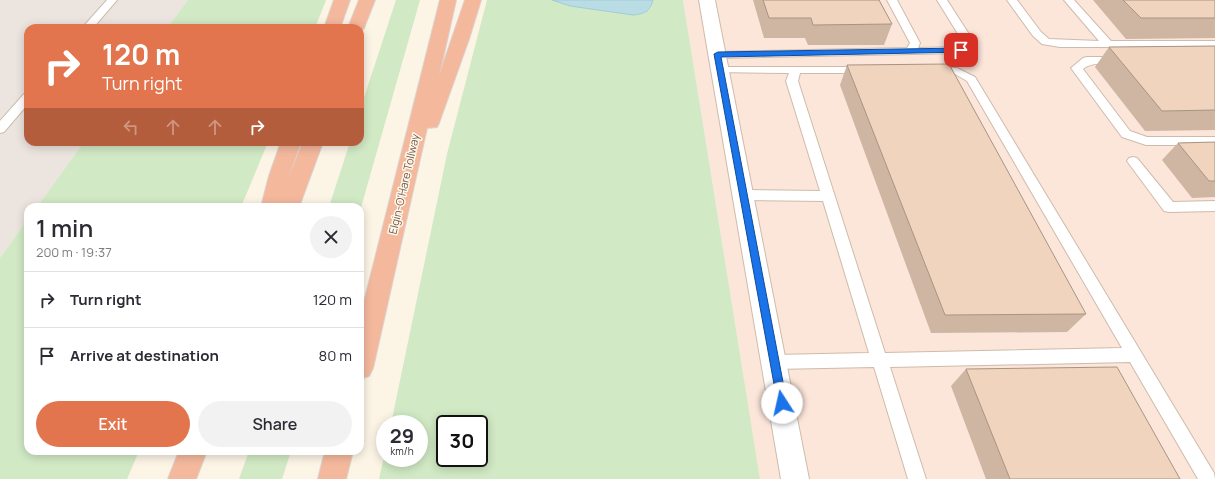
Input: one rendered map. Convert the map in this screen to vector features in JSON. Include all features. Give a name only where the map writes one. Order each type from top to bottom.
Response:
[{"type":"highway","points":[[333,24],[342,0]]},
{"type":"highway","points":[[358,24],[367,0]]},
{"type":"highway","name":"Elgin-O'Hare Tollway","points":[[364,351],[448,0]]},
{"type":"highway","points":[[395,220],[461,39],[473,0]]},
{"type":"highway","points":[[273,203],[279,176],[289,146]]},
{"type":"highway","points":[[290,203],[311,146]]},
{"type":"highway","points":[[182,479],[191,455]]},
{"type":"highway","points":[[332,479],[338,455]]},
{"type":"street","points":[[707,0],[796,479]]},
{"type":"lane","points":[[91,24],[112,0]]},
{"type":"lane","points":[[892,0],[915,43],[911,51]]},
{"type":"lane","points":[[719,62],[911,51],[961,50],[968,42],[942,0]]},
{"type":"lane","points":[[1012,0],[1037,34],[1046,42],[1060,44],[1215,44]]},
{"type":"lane","points":[[1069,0],[1108,44]]},
{"type":"lane","points":[[1132,59],[1086,60],[1077,68],[1126,134],[1146,141],[1215,141]]},
{"type":"lane","points":[[719,62],[796,70],[880,70]]},
{"type":"lane","points":[[796,70],[792,81],[917,479]]},
{"type":"lane","points":[[919,70],[957,70],[971,80],[1208,479]]},
{"type":"lane","points":[[0,129],[24,102]]},
{"type":"lane","points":[[1132,161],[1169,207],[1215,206]]},
{"type":"lane","points":[[743,195],[828,196]]},
{"type":"lane","points":[[774,362],[1135,355]]},
{"type":"shaded area","points":[[0,0],[188,0],[170,24],[24,24],[24,146],[81,146],[40,203],[24,203],[24,225],[0,258]]},
{"type":"shaded area","points":[[683,0],[1215,0],[1215,479],[760,479]]},
{"type":"green space","points":[[188,0],[326,0],[317,24],[170,24]]},
{"type":"green space","points":[[396,0],[420,0],[362,203],[330,203],[349,146],[364,146],[364,98]]},
{"type":"green space","points":[[487,0],[552,0],[570,6],[633,15],[644,14],[651,8],[653,0],[683,0],[760,479],[379,479],[382,467],[428,467],[428,415],[393,415],[447,154]]},
{"type":"green space","points":[[81,146],[266,146],[243,203],[40,203]]},
{"type":"green space","points":[[24,225],[24,455],[137,455],[127,479],[0,479],[0,258]]},
{"type":"green space","points":[[248,455],[290,455],[282,479],[239,479]]},
{"type":"water","points":[[552,0],[653,0],[649,10],[641,14],[633,15],[570,6]]},
{"type":"building","points":[[763,0],[879,0],[892,24],[813,25],[811,18],[769,18]]},
{"type":"building","points":[[1123,0],[1215,0],[1215,18],[1141,18]]},
{"type":"building","points":[[1215,46],[1215,110],[1162,111],[1109,47]]},
{"type":"building","points":[[949,64],[1086,314],[945,315],[847,65]]},
{"type":"building","points":[[1215,142],[1215,181],[1209,181],[1178,143]]},
{"type":"building","points":[[1117,367],[1180,479],[1010,479],[966,369]]},
{"type":"route","points":[[782,403],[718,54],[961,50]]}]
